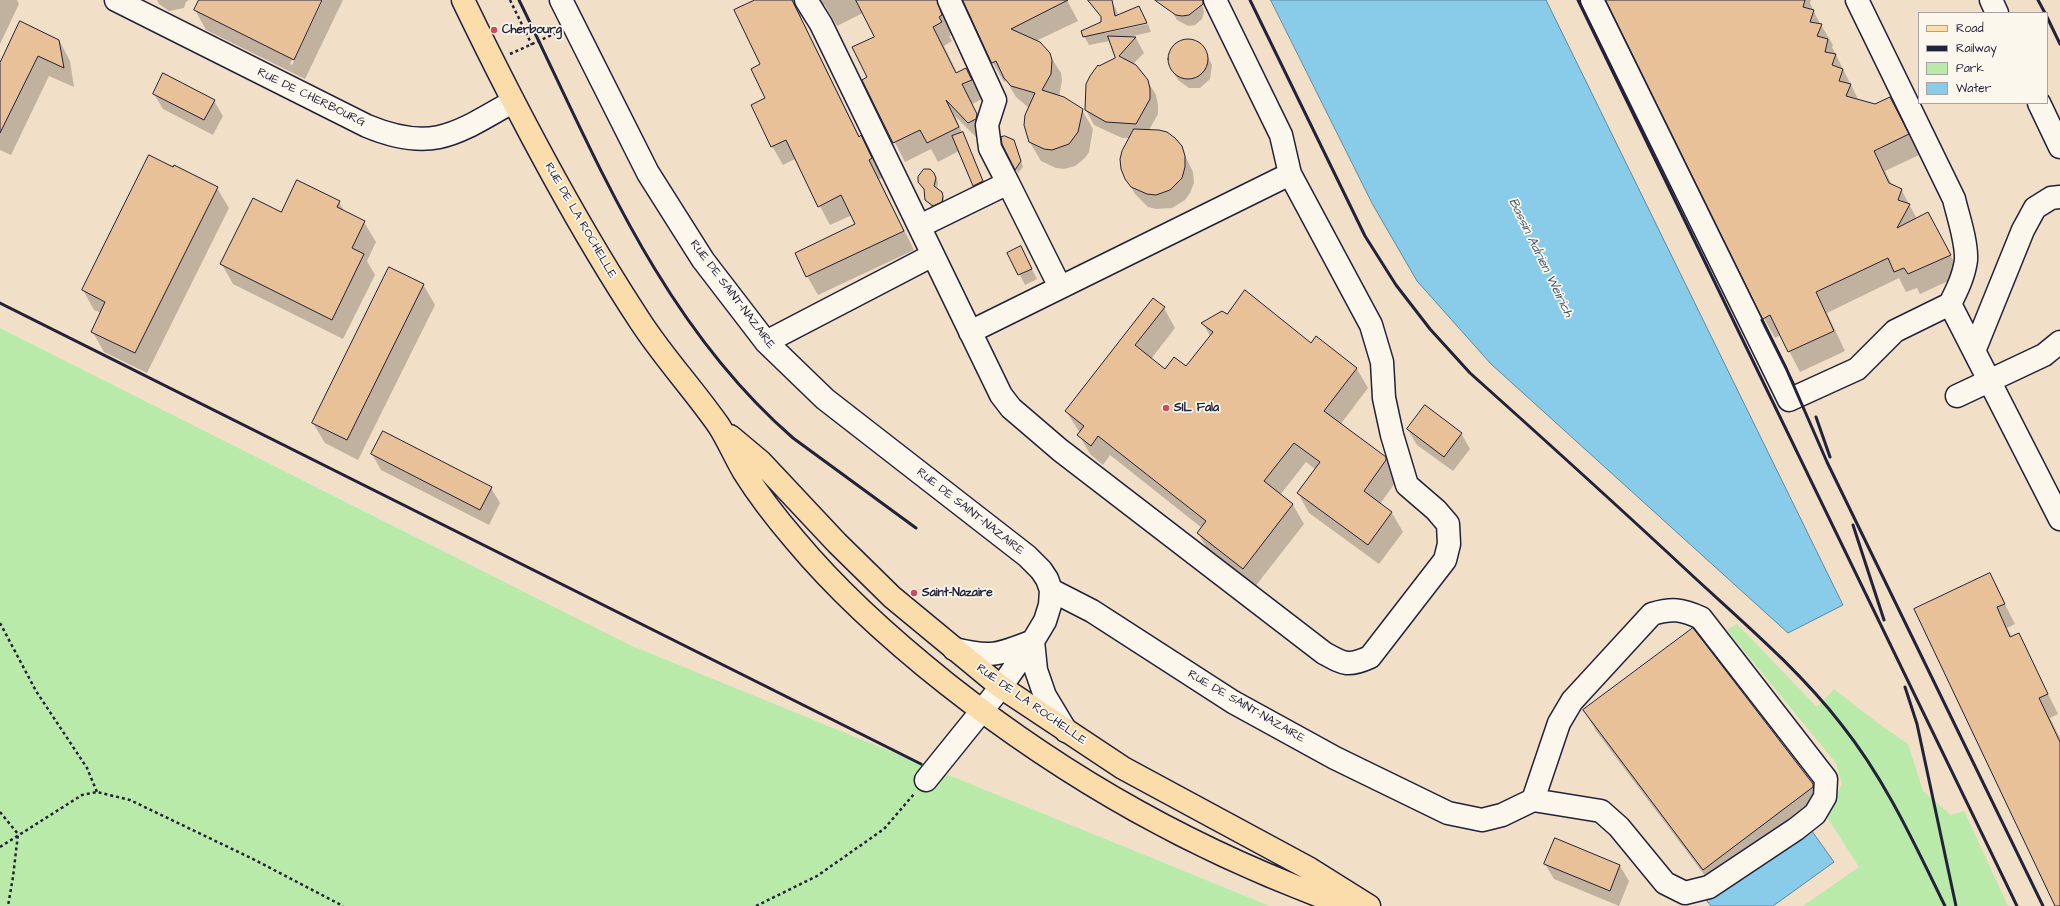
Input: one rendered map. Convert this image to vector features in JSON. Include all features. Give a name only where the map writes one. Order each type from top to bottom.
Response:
[{"type":"main road","name":"RUE DE LA ROCHELLE","points":[[463,0],[512,102],[572,210],[637,317],[654,343],[720,428],[744,471],[769,508],[815,564],[885,633],[982,711],[1071,773],[1126,806],[1224,855],[1346,906]]},
{"type":"main road","name":"RUE DE LA ROCHELLE","points":[[720,428],[761,462],[837,544],[892,597],[1001,687],[1123,768],[1310,869],[1369,906]]},
{"type":"street","name":"RUE DE CHERBOURG","points":[[116,0],[367,126],[389,135],[418,139],[445,136],[462,130],[512,102]]},
{"type":"street","name":"RUE DE SAINT-NAZAIRE","points":[[561,0],[648,174],[703,260],[766,342],[826,399],[1027,556],[1042,570],[1051,590],[1092,611],[1233,702],[1335,758],[1448,813],[1482,820],[1502,815],[1532,800]]},
{"type":"street","points":[[806,0],[821,24],[1001,396],[1016,413],[1060,450],[1324,653],[1343,664],[1356,664],[1370,657],[1445,560],[1449,544],[1448,524],[1436,510],[1407,485],[1392,435],[1384,398],[1382,362],[1371,325],[1290,174],[1281,135],[1215,0]]},
{"type":"street","points":[[949,0],[995,100],[987,125],[990,148],[1060,287]]},
{"type":"street","points":[[1592,0],[1789,400],[1857,369],[1895,331],[1950,304],[1960,283],[1966,259],[1962,231],[1954,199],[1857,0]]},
{"type":"street","points":[[1991,0],[1997,12]]},
{"type":"street","points":[[2039,104],[2060,147]]},
{"type":"street","points":[[970,332],[1290,174]]},
{"type":"street","points":[[920,226],[1008,182]]},
{"type":"street","points":[[1974,351],[2023,230],[2035,208],[2051,198],[2060,196]]},
{"type":"street","points":[[766,342],[933,255]]},
{"type":"street","points":[[1950,304],[2060,519]]},
{"type":"street","points":[[1957,396],[2044,355],[2060,342]]},
{"type":"street","points":[[926,780],[1001,687],[1033,641],[1045,621],[1050,605],[1051,590]]},
{"type":"street","points":[[1669,609],[1687,611],[1701,618],[1826,779],[1825,797],[1815,814],[1796,829],[1709,887],[1686,892],[1665,883],[1619,827],[1601,811],[1532,800],[1559,723],[1572,701],[1652,614],[1669,609]]},
{"type":"street","points":[[954,649],[978,654],[999,654],[1033,641]]},
{"type":"street","points":[[1033,641],[1036,670],[1045,696],[1066,731]]},
{"type":"path","points":[[510,0],[532,45]]},
{"type":"path","points":[[493,62],[532,45],[573,24]]},
{"type":"path","points":[[0,623],[36,691],[87,768],[98,792]]},
{"type":"path","points":[[756,906],[817,876],[884,829],[926,780]]},
{"type":"path","points":[[0,847],[18,834],[82,795],[98,792],[130,800],[343,906]]},
{"type":"path","points":[[0,812],[18,834],[8,906]]},
{"type":"shaded area","points":[[0,0],[2060,0],[2060,906],[1270,906],[630,645],[0,328]]},
{"type":"green space","points":[[0,328],[630,645],[1270,906],[0,906]]},
{"type":"green space","points":[[1737,624],[1817,707],[1834,689],[1879,724],[1908,744],[1923,791],[1951,815],[1964,811],[2008,906],[1803,906],[1859,867],[1827,817],[1842,784],[1836,763],[1727,630]]},
{"type":"water","name":"Bassin Adrien Weirich","points":[[1271,0],[1546,0],[1843,605],[1788,633],[1491,364],[1417,281],[1373,205]]},
{"type":"water","points":[[1809,827],[1834,862],[1773,906],[1711,906],[1707,901]]},
{"type":"building","points":[[199,0],[322,0],[294,60],[194,10]]},
{"type":"building","points":[[755,0],[792,0],[859,137],[861,135],[872,158],[869,160],[904,231],[806,277],[795,253],[855,224],[841,195],[818,207],[786,140],[771,147],[751,105],[765,98],[751,69],[760,64],[734,10]]},
{"type":"building","points":[[856,0],[937,0],[942,15],[939,17],[942,22],[933,27],[956,73],[966,68],[972,80],[962,84],[977,114],[976,119],[968,123],[946,100],[959,127],[927,143],[920,130],[893,143],[862,80],[867,77],[852,47],[874,37]]},
{"type":"building","points":[[963,0],[1068,0],[1011,29],[1040,42],[1050,53],[1052,60],[1051,74],[1042,90],[1064,97],[1083,109],[1078,132],[1069,144],[1052,150],[1044,149],[1029,142],[1024,125],[1025,115],[1035,93],[1011,86],[1004,78],[996,61],[992,63]]},
{"type":"building","points":[[1088,0],[1112,0],[1115,16],[1139,6],[1147,23],[1083,37],[1081,31],[1101,22],[1101,17]]},
{"type":"building","points":[[1155,0],[1203,0],[1203,4],[1189,15],[1182,16],[1176,15]]},
{"type":"building","points":[[1606,0],[1805,0],[1803,7],[1814,10],[1810,22],[1822,24],[1817,36],[1828,39],[1825,52],[1836,54],[1832,65],[1843,69],[1839,81],[1851,84],[1846,96],[1875,104],[1890,97],[1909,134],[1874,151],[1889,183],[1902,189],[1898,200],[1910,204],[1897,228],[1928,212],[1951,255],[1908,274],[1904,268],[1894,272],[1888,258],[1816,292],[1834,331],[1788,352],[1770,315],[1763,319]]},
{"type":"building","points":[[20,21],[59,40],[64,68],[38,56],[0,133],[0,63]]},
{"type":"building","points":[[1108,36],[1136,37],[1119,56],[1136,65],[1148,80],[1150,99],[1136,124],[1106,122],[1085,110],[1086,84],[1090,76],[1098,65],[1099,66],[1115,58]]},
{"type":"building","points":[[1188,39],[1196,41],[1202,45],[1206,51],[1208,59],[1206,67],[1202,73],[1196,77],[1188,79],[1180,77],[1174,73],[1170,67],[1168,59],[1170,51],[1174,45],[1180,41]]},
{"type":"building","points":[[163,73],[215,100],[204,120],[153,94]]},
{"type":"building","points":[[1134,129],[1159,130],[1167,132],[1182,146],[1185,156],[1185,167],[1182,178],[1170,190],[1156,195],[1147,194],[1131,187],[1125,179],[1121,169],[1120,159],[1122,151]]},
{"type":"building","points":[[963,132],[983,181],[973,186],[952,136]]},
{"type":"building","points":[[1005,136],[1014,140],[1021,161],[1015,170],[1002,144],[1001,137]]},
{"type":"building","points":[[149,155],[173,167],[174,165],[218,187],[135,353],[91,332],[105,302],[82,290]]},
{"type":"building","points":[[924,169],[930,169],[934,173],[936,178],[934,186],[942,192],[943,196],[942,202],[933,206],[925,200],[924,189],[918,182],[918,177]]},
{"type":"building","points":[[297,180],[340,201],[337,207],[365,221],[352,248],[364,254],[332,320],[220,264],[253,198],[281,212]]},
{"type":"building","points":[[1021,246],[1032,269],[1018,275],[1007,253]]},
{"type":"building","points":[[389,267],[424,284],[347,440],[312,423]]},
{"type":"building","name":"SIL Fala","points":[[1245,290],[1311,343],[1316,336],[1357,368],[1324,411],[1386,457],[1386,460],[1364,491],[1392,512],[1368,545],[1297,493],[1320,462],[1294,443],[1264,481],[1293,504],[1243,569],[1197,533],[1206,521],[1098,436],[1091,446],[1077,435],[1084,426],[1065,411],[1153,298],[1165,307],[1135,345],[1165,369],[1174,357],[1186,366],[1213,332],[1201,323],[1222,311],[1227,314]]},
{"type":"building","points":[[1425,405],[1462,433],[1444,457],[1407,429]]},
{"type":"building","points":[[383,431],[492,487],[480,510],[371,454]]},
{"type":"building","points":[[1990,573],[2005,604],[1997,607],[2010,637],[2019,633],[2048,694],[2039,698],[2060,742],[2060,906],[2055,906],[1914,609]]},
{"type":"building","points":[[1693,628],[1813,784],[1813,787],[1703,870],[1583,710]]},
{"type":"building","points":[[1555,838],[1620,865],[1610,891],[1544,864]]},
{"type":"railway","points":[[519,0],[575,118],[634,234],[667,289],[704,342],[746,392],[793,438],[916,528]]},
{"type":"railway","points":[[1250,0],[1365,236],[1396,285],[1430,329],[1470,373],[1752,630],[1790,666],[1825,704],[1857,745],[1885,789],[1910,835],[1945,906]]},
{"type":"railway","points":[[1578,0],[2017,906]]},
{"type":"railway","points":[[2038,0],[2044,12]]},
{"type":"railway","points":[[2048,19],[2060,44]]},
{"type":"railway","points":[[0,303],[921,764]]},
{"type":"railway","points":[[1762,320],[1786,368],[1827,462],[2043,906]]},
{"type":"railway","points":[[1816,417],[1830,457]]},
{"type":"railway","points":[[1853,525],[1884,620]]},
{"type":"railway","points":[[1905,687],[1917,724],[1956,906]]},
{"type":"place","name":"Cherbourg","points":[[494,30]]},
{"type":"place","name":"SIL Fala","points":[[1166,408]]},
{"type":"place","name":"Saint-Nazaire","points":[[914,593]]}]
